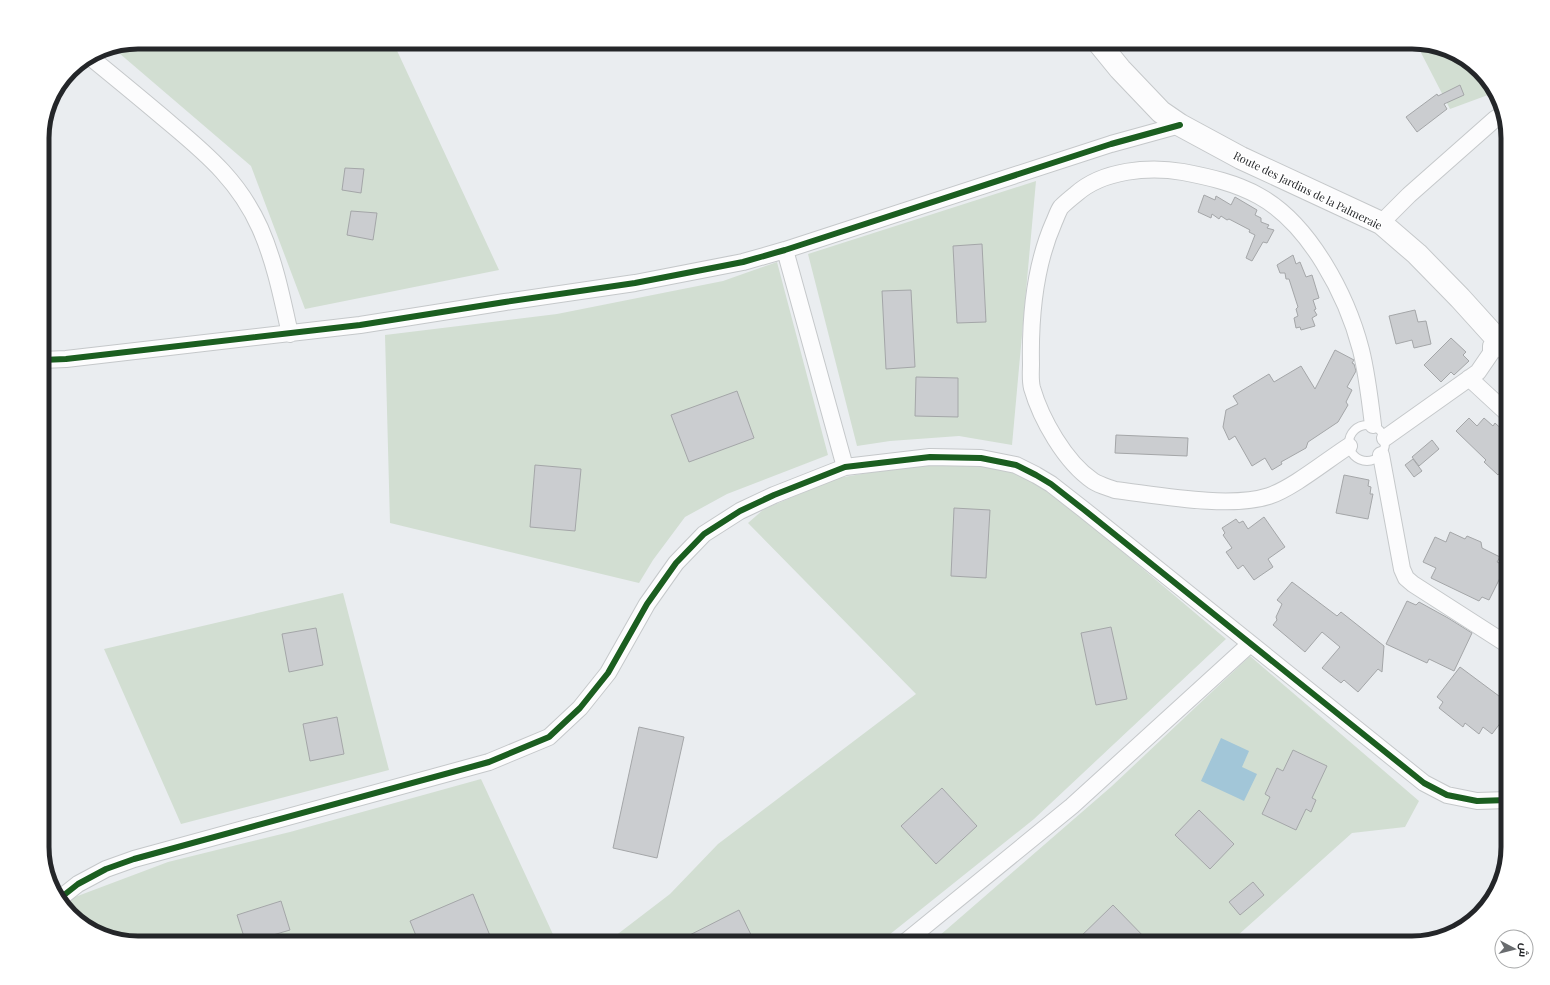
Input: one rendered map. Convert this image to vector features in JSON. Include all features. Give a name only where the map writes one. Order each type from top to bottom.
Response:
[{"type":"street","name":"Route des Jardins de la Palmeraie","points":[[1104,49],[1120,69],[1161,112],[1180,125],[1254,164],[1381,223],[1417,254],[1460,298],[1501,345]]},
{"type":"street","points":[[94,60],[195,144],[234,184],[248,205],[262,234],[274,266],[290,334]]},
{"type":"street","points":[[1381,223],[1439,168],[1499,118]]},
{"type":"street","points":[[49,360],[360,325],[635,283],[743,262],[785,250],[1075,155],[1180,125]]},
{"type":"street","points":[[1349,446],[1291,486],[1270,496],[1253,500],[1223,501],[1115,490],[1102,486],[1086,475],[1070,459],[1060,445],[1042,414],[1032,386],[1031,342],[1036,285],[1045,246],[1061,208],[1077,192],[1095,182],[1120,174],[1148,170],[1168,170],[1199,175],[1223,181],[1260,196],[1282,213],[1306,236],[1332,276],[1348,312],[1361,350],[1373,426]]},
{"type":"street","points":[[785,250],[845,467]]},
{"type":"street","points":[[1385,438],[1478,372],[1491,352],[1491,346],[1501,346]]},
{"type":"street","points":[[1469,378],[1501,408]]},
{"type":"street","points":[[1381,456],[1402,569],[1406,578],[1501,641]]},
{"type":"street","points":[[64,896],[78,884],[106,869],[134,859],[489,762],[549,737],[580,708],[608,673],[647,604],[676,563],[704,534],[740,511],[845,467],[930,457],[981,458],[1016,465],[1051,484],[1424,783],[1447,795],[1478,801],[1501,800]]},
{"type":"street","points":[[913,936],[1072,806],[1250,644]]},
{"type":"lane","points":[[1361,426],[1373,426],[1382,432],[1385,438],[1384,450],[1381,456],[1371,461],[1359,460],[1351,451],[1349,446],[1355,429],[1361,426]]},
{"type":"shaded area","points":[[132,49],[396,49],[499,270],[305,309],[251,166],[117,52]]},
{"type":"shaded area","points":[[1419,50],[1435,52],[1452,58],[1462,64],[1479,79],[1490,94],[1450,109]]},
{"type":"shaded area","points":[[1036,181],[1012,445],[959,436],[890,441],[857,446],[808,254]]},
{"type":"shaded area","points":[[777,262],[828,455],[727,494],[685,517],[653,560],[639,583],[390,523],[385,335],[557,314],[723,281]]},
{"type":"shaded area","points":[[974,463],[1020,471],[1079,515],[1226,639],[1034,819],[888,936],[615,936],[670,894],[718,844],[916,694],[748,523],[764,509],[838,478],[897,468]]},
{"type":"shaded area","points":[[343,593],[389,770],[181,824],[104,649]]},
{"type":"shaded area","points":[[1250,656],[1419,801],[1405,827],[1352,833],[1237,936],[939,936],[1112,786]]},
{"type":"shaded area","points":[[481,779],[554,936],[132,936],[98,927],[79,914],[69,903],[75,897],[168,862],[290,832]]},
{"type":"water","points":[[1221,738],[1249,751],[1242,767],[1257,774],[1244,801],[1201,781]]},
{"type":"building","points":[[1460,85],[1464,95],[1444,104],[1447,109],[1417,132],[1406,117],[1437,94],[1438,96]]},
{"type":"building","points":[[345,168],[364,169],[361,193],[342,190]]},
{"type":"building","points":[[1204,195],[1215,200],[1216,196],[1231,205],[1235,197],[1257,210],[1255,215],[1261,218],[1261,222],[1269,225],[1267,228],[1274,230],[1267,243],[1263,242],[1252,261],[1246,258],[1255,235],[1249,232],[1250,230],[1229,219],[1227,220],[1221,216],[1219,219],[1212,214],[1211,218],[1198,212]]},
{"type":"building","points":[[351,211],[377,213],[373,240],[347,235]]},
{"type":"building","points":[[982,244],[986,322],[957,323],[953,246]]},
{"type":"building","points":[[1293,255],[1296,264],[1300,262],[1306,277],[1312,275],[1319,298],[1313,300],[1316,309],[1314,310],[1317,315],[1312,318],[1315,326],[1301,330],[1300,327],[1296,328],[1294,318],[1298,316],[1296,309],[1298,307],[1289,279],[1286,279],[1285,273],[1280,273],[1277,265]]},
{"type":"building","points":[[911,290],[915,367],[886,369],[882,291]]},
{"type":"building","points":[[1415,310],[1418,322],[1426,321],[1431,344],[1414,348],[1412,340],[1396,344],[1389,316]]},
{"type":"building","points":[[1451,338],[1466,352],[1463,355],[1469,361],[1454,375],[1451,372],[1441,382],[1424,365]]},
{"type":"building","points":[[1335,350],[1354,360],[1352,363],[1354,364],[1356,371],[1347,387],[1352,390],[1346,402],[1348,405],[1338,422],[1308,442],[1306,448],[1281,462],[1282,464],[1272,470],[1265,458],[1252,466],[1235,436],[1229,440],[1223,427],[1226,410],[1238,404],[1233,396],[1269,374],[1274,382],[1301,366],[1315,389]]},
{"type":"building","points":[[916,377],[958,378],[958,417],[915,416]]},
{"type":"building","points":[[737,391],[754,438],[689,462],[671,415]]},
{"type":"building","points":[[1469,418],[1477,426],[1484,418],[1493,426],[1495,423],[1501,429],[1501,472],[1498,475],[1484,462],[1486,460],[1456,431]]},
{"type":"building","points":[[1116,435],[1188,438],[1187,456],[1115,453]]},
{"type":"building","points":[[1432,440],[1439,449],[1419,466],[1412,457]]},
{"type":"building","points":[[1413,459],[1422,471],[1414,477],[1405,465]]},
{"type":"building","points":[[535,465],[581,469],[575,531],[530,527]]},
{"type":"building","points":[[1344,475],[1369,480],[1368,486],[1371,487],[1370,494],[1373,494],[1368,519],[1336,513]]},
{"type":"building","points":[[954,508],[990,510],[986,578],[951,576]]},
{"type":"building","points":[[1264,517],[1285,547],[1268,559],[1273,567],[1254,580],[1243,565],[1238,569],[1226,552],[1232,548],[1223,535],[1225,533],[1222,528],[1236,519],[1239,523],[1243,521],[1248,529]]},
{"type":"building","points":[[1450,532],[1465,539],[1467,536],[1481,542],[1482,548],[1500,557],[1497,562],[1501,564],[1501,576],[1489,600],[1482,597],[1479,601],[1431,578],[1436,568],[1423,562],[1435,537],[1446,542]]},
{"type":"building","points":[[1292,582],[1337,616],[1341,612],[1384,646],[1382,672],[1378,669],[1358,692],[1344,680],[1341,683],[1322,668],[1340,647],[1322,632],[1305,652],[1273,625],[1277,620],[1276,617],[1282,604],[1277,600]]},
{"type":"building","points":[[1407,601],[1416,605],[1419,602],[1472,633],[1454,671],[1429,659],[1427,663],[1386,644]]},
{"type":"building","points":[[1111,627],[1127,699],[1096,705],[1081,633]]},
{"type":"building","points":[[316,628],[323,665],[289,672],[282,634]]},
{"type":"building","points":[[1460,667],[1501,698],[1501,722],[1492,734],[1483,727],[1479,734],[1465,723],[1463,727],[1439,708],[1443,702],[1437,697]]},
{"type":"building","points":[[337,717],[344,754],[310,761],[303,724]]},
{"type":"building","points":[[639,727],[684,737],[657,858],[613,848]]},
{"type":"building","points":[[1293,750],[1327,766],[1312,798],[1316,800],[1311,812],[1306,809],[1296,830],[1262,814],[1270,797],[1265,794],[1277,768],[1283,771]]},
{"type":"building","points":[[942,788],[977,826],[936,864],[901,826]]},
{"type":"building","points":[[1199,810],[1234,844],[1210,869],[1175,835]]},
{"type":"building","points":[[1253,882],[1264,895],[1240,915],[1229,902]]},
{"type":"building","points":[[473,894],[490,936],[416,936],[410,921]]},
{"type":"building","points":[[281,901],[290,930],[270,936],[244,936],[237,915]]},
{"type":"building","points":[[1113,905],[1143,936],[1081,936]]},
{"type":"building","points":[[739,910],[752,936],[688,936]]},
{"type":"cycle path","points":[[49,360],[360,325],[635,283],[743,262],[785,250],[1111,144],[1180,125]]},
{"type":"cycle path","points":[[63,896],[78,884],[106,869],[134,859],[489,762],[549,737],[580,708],[608,673],[647,604],[676,563],[704,534],[740,511],[774,495],[845,467],[930,457],[981,458],[1016,465],[1051,484],[1424,783],[1447,795],[1477,801],[1501,800]]}]
